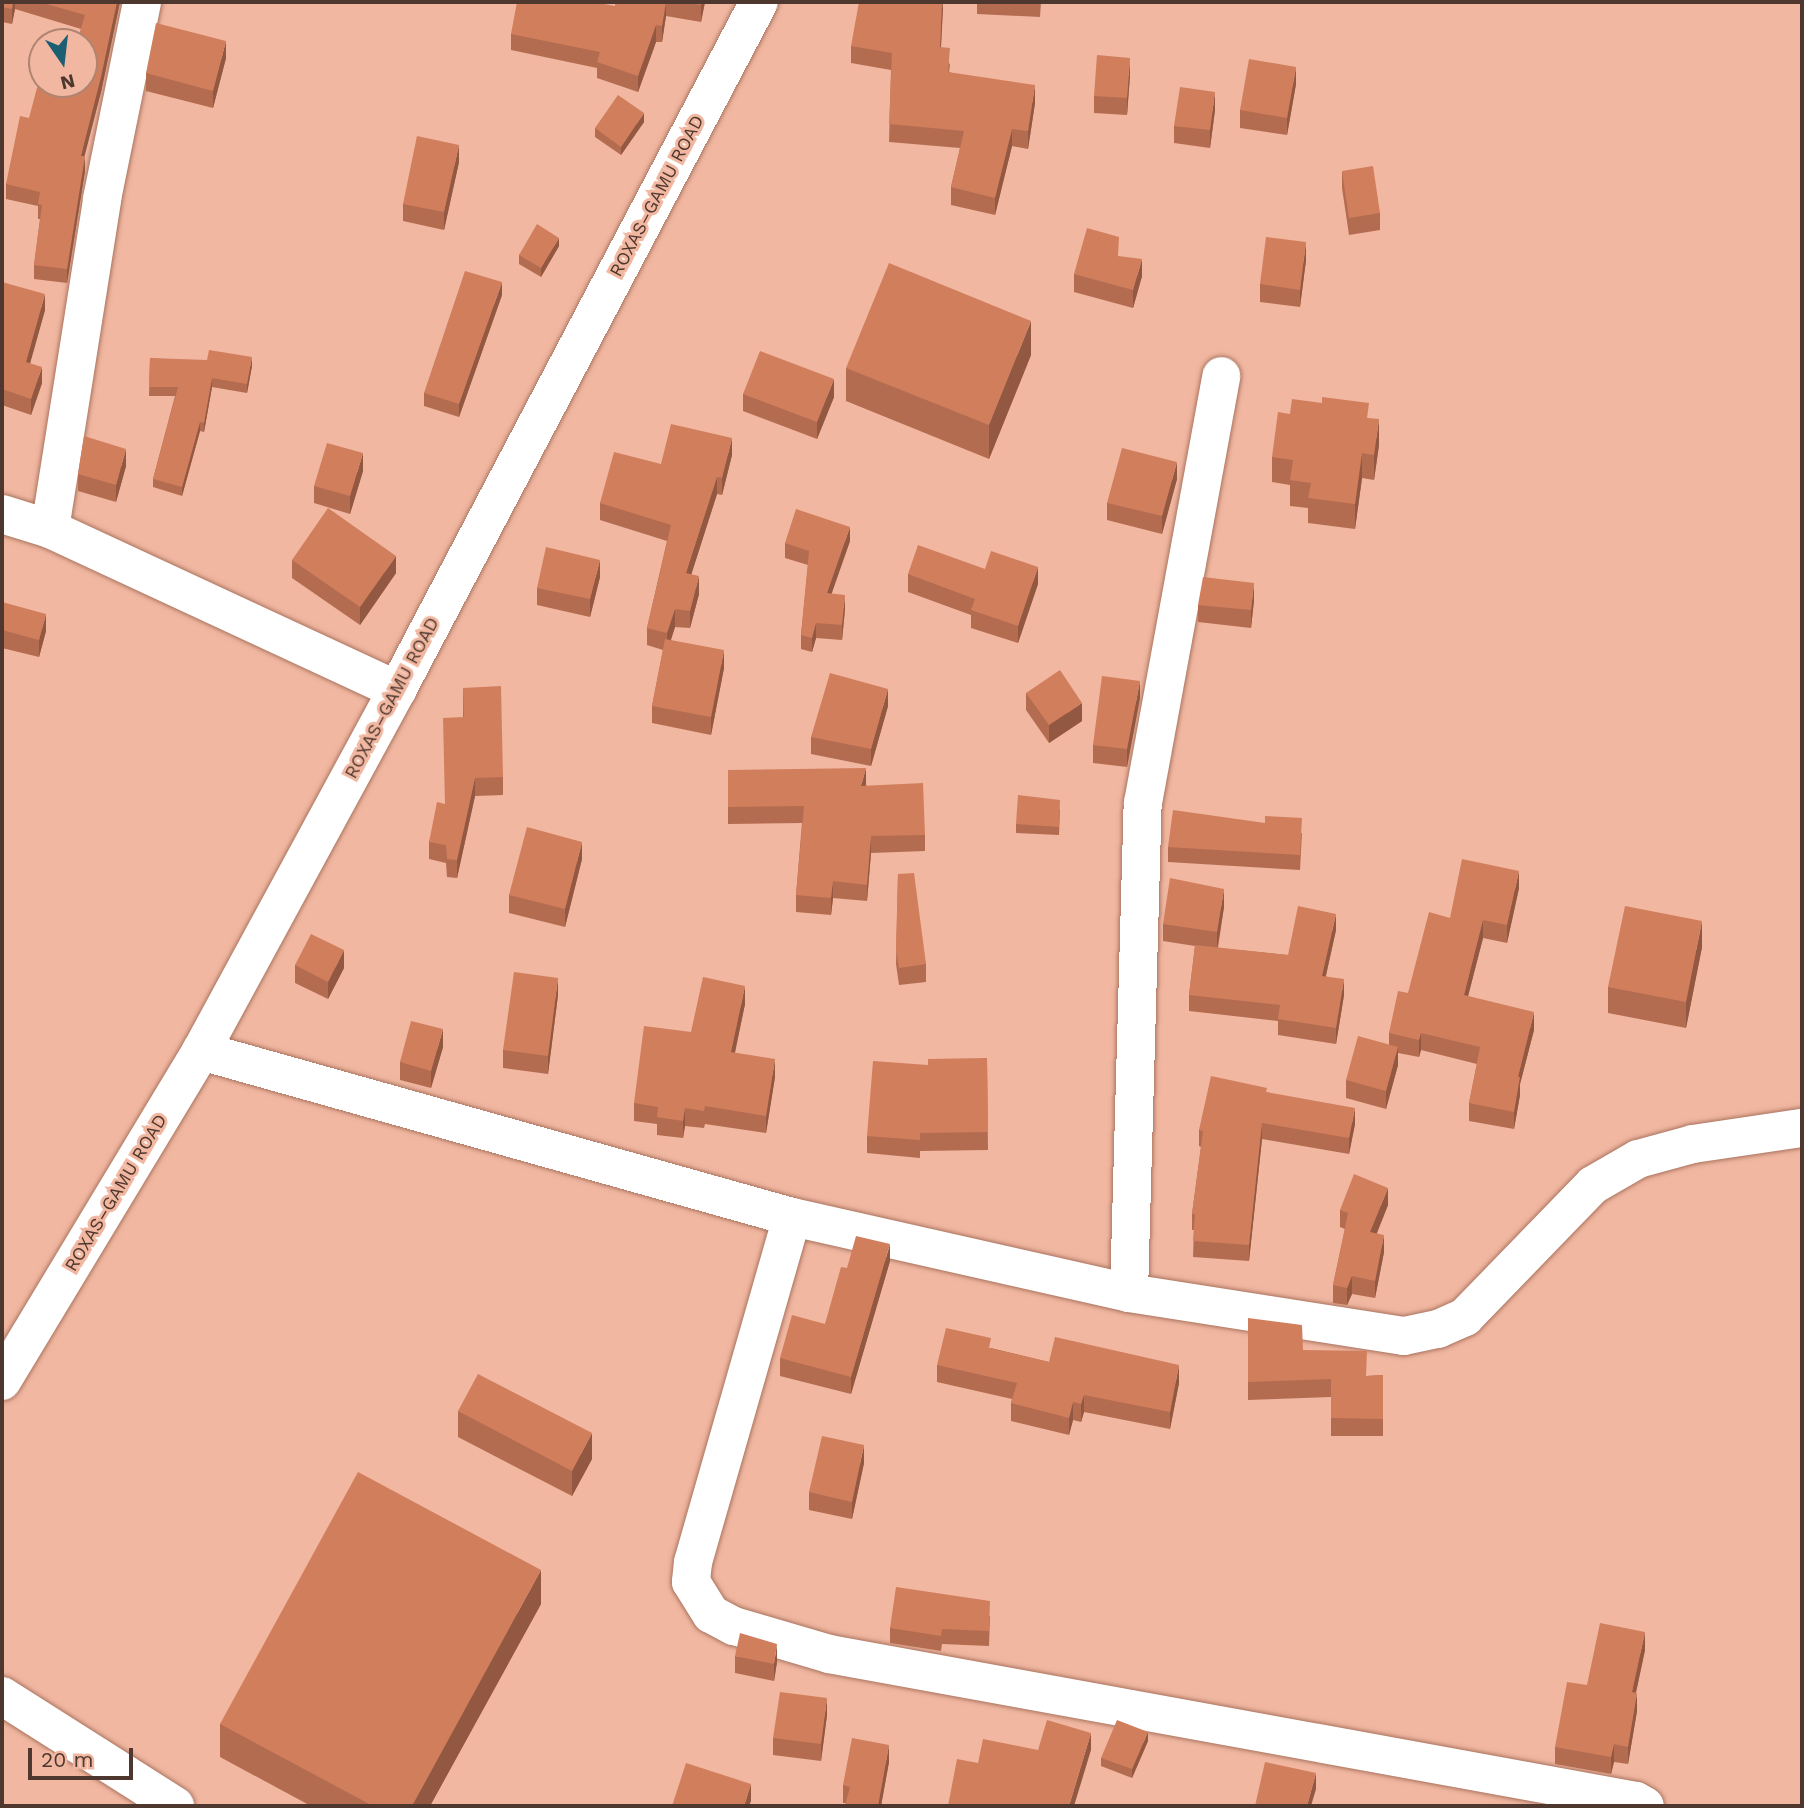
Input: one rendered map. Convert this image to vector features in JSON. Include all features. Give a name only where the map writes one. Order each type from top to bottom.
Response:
[{"type":"street","points":[[50,529],[102,199],[142,2]]},
{"type":"street","name":"ROXAS–GAMU ROAD","points":[[2,1381],[201,1051],[397,690],[759,2]]},
{"type":"street","points":[[1129,1293],[1143,803],[1221,376]]},
{"type":"street","points":[[2,514],[50,529],[397,690]]},
{"type":"street","points":[[201,1051],[792,1217],[1129,1293],[1351,1330],[1404,1336],[1438,1329],[1465,1317],[1593,1185],[1638,1159],[1693,1144],[1802,1128]]},
{"type":"street","points":[[792,1217],[693,1562],[691,1582],[697,1597],[711,1614],[734,1626],[829,1654],[1622,1799],[1645,1806]]},
{"type":"street","points":[[2,1696],[175,1806]]},
{"type":"building","points":[[2,2],[13,2],[12,9],[2,7]]},
{"type":"building","points":[[39,2],[117,2],[98,89],[98,28],[81,28],[85,15]]},
{"type":"building","points":[[517,2],[594,2],[615,6],[616,2],[666,2],[662,26],[656,25],[638,76],[597,62],[600,52],[511,34]]},
{"type":"building","points":[[859,2],[942,2],[940,47],[950,48],[948,72],[1035,85],[1028,131],[1012,129],[995,198],[951,187],[964,131],[889,124],[892,53],[851,46]]},
{"type":"building","points":[[156,23],[226,41],[213,91],[146,73]]},
{"type":"building","points":[[1097,55],[1130,58],[1127,98],[1094,96]]},
{"type":"building","points":[[1249,59],[1296,67],[1287,118],[1240,110]]},
{"type":"building","points":[[1180,87],[1215,92],[1210,130],[1174,126]]},
{"type":"building","points":[[618,95],[644,113],[621,147],[595,128]]},
{"type":"building","points":[[34,98],[96,98],[81,156],[85,156],[67,269],[34,265],[42,205],[38,204],[40,192],[6,184],[20,116],[29,118]]},
{"type":"building","points":[[417,136],[459,145],[444,212],[403,204]]},
{"type":"building","points":[[1373,166],[1380,213],[1349,218],[1342,171]]},
{"type":"building","points":[[537,224],[559,238],[541,268],[519,255]]},
{"type":"building","points":[[1087,228],[1119,237],[1118,256],[1142,259],[1133,290],[1074,274]]},
{"type":"building","points":[[1266,237],[1306,242],[1300,290],[1260,284]]},
{"type":"building","points":[[889,263],[1031,321],[989,425],[846,368]]},
{"type":"building","points":[[465,271],[502,282],[459,404],[424,393]]},
{"type":"building","points":[[2,282],[45,294],[26,362],[42,367],[31,399],[2,389]]},
{"type":"building","points":[[209,350],[252,357],[247,384],[212,378],[204,423],[200,422],[182,487],[153,479],[178,387],[149,387],[150,358],[207,360]]},
{"type":"building","points":[[760,351],[834,379],[817,422],[743,394]]},
{"type":"building","points":[[1322,397],[1369,403],[1367,418],[1379,419],[1374,455],[1362,453],[1355,504],[1308,498],[1311,483],[1290,480],[1293,460],[1272,457],[1278,412],[1290,414],[1292,399],[1322,403]]},
{"type":"building","points":[[671,424],[732,438],[722,478],[717,477],[686,573],[699,576],[690,611],[675,609],[667,633],[647,628],[671,525],[600,503],[614,452],[661,464]]},
{"type":"building","points":[[84,436],[126,449],[116,485],[78,474]]},
{"type":"building","points":[[327,443],[363,453],[350,496],[314,486]]},
{"type":"building","points":[[1122,448],[1177,462],[1162,516],[1107,503]]},
{"type":"building","points":[[328,508],[396,556],[360,607],[292,560]]},
{"type":"building","points":[[796,509],[850,527],[827,593],[845,595],[842,625],[816,623],[812,638],[801,635],[809,551],[785,543]]},
{"type":"building","points":[[918,545],[985,569],[991,551],[1038,567],[1018,626],[971,610],[975,599],[908,574]]},
{"type":"building","points":[[546,547],[600,560],[590,599],[537,588]]},
{"type":"building","points":[[1203,577],[1254,583],[1251,610],[1198,605]]},
{"type":"building","points":[[2,602],[46,614],[39,640],[2,630]]},
{"type":"building","points":[[665,639],[724,650],[711,717],[652,706]]},
{"type":"building","points":[[1060,670],[1082,703],[1049,725],[1026,693]]},
{"type":"building","points":[[830,673],[888,689],[871,749],[811,737]]},
{"type":"building","points":[[1102,676],[1140,681],[1127,749],[1093,745]]},
{"type":"building","points":[[501,686],[503,777],[475,778],[457,860],[447,859],[446,845],[429,842],[437,802],[445,804],[443,718],[464,717],[463,688]]},
{"type":"building","points":[[866,768],[861,786],[923,783],[925,835],[871,836],[867,885],[833,881],[831,898],[796,895],[804,806],[728,807],[728,770]]},
{"type":"building","points":[[1018,795],[1060,800],[1059,827],[1016,824]]},
{"type":"building","points":[[1173,810],[1265,823],[1265,816],[1302,818],[1300,855],[1168,847]]},
{"type":"building","points":[[527,827],[582,842],[565,909],[509,895]]},
{"type":"building","points":[[1462,859],[1519,871],[1507,925],[1483,920],[1464,995],[1534,1012],[1518,1077],[1514,1112],[1469,1103],[1480,1047],[1421,1033],[1419,1040],[1389,1033],[1398,991],[1408,993],[1429,912],[1450,918]]},
{"type":"building","points":[[914,873],[926,964],[899,968],[896,947],[898,874]]},
{"type":"building","points":[[1170,878],[1224,889],[1217,932],[1163,924]]},
{"type":"building","points":[[1298,906],[1336,914],[1322,976],[1344,979],[1336,1028],[1278,1019],[1280,1005],[1189,995],[1195,945],[1288,955]]},
{"type":"building","points":[[1625,906],[1702,921],[1686,1002],[1608,987]]},
{"type":"building","points":[[311,934],[344,950],[328,982],[295,965]]},
{"type":"building","points":[[514,972],[558,978],[548,1056],[503,1050]]},
{"type":"building","points":[[703,977],[745,986],[731,1052],[775,1059],[766,1116],[705,1106],[704,1111],[685,1108],[683,1121],[657,1117],[658,1107],[634,1103],[644,1026],[691,1032]]},
{"type":"building","points":[[411,1021],[443,1029],[431,1071],[400,1062]]},
{"type":"building","points":[[1358,1036],[1398,1047],[1386,1091],[1346,1080]]},
{"type":"building","points":[[987,1058],[988,1132],[920,1133],[920,1140],[867,1136],[873,1061],[928,1065],[928,1059]]},
{"type":"building","points":[[1211,1076],[1267,1088],[1266,1092],[1355,1108],[1349,1138],[1262,1123],[1249,1245],[1193,1241],[1195,1214],[1192,1214],[1203,1131],[1199,1130]]},
{"type":"building","points":[[1354,1174],[1388,1188],[1370,1232],[1384,1235],[1375,1281],[1352,1276],[1347,1288],[1333,1285],[1348,1213],[1340,1210]]},
{"type":"building","points":[[856,1236],[890,1244],[851,1377],[780,1358],[792,1315],[825,1324],[841,1267],[847,1268]]},
{"type":"building","points":[[1248,1318],[1302,1325],[1303,1350],[1367,1351],[1366,1376],[1383,1375],[1383,1419],[1331,1418],[1331,1379],[1248,1382]]},
{"type":"building","points":[[946,1328],[991,1338],[989,1348],[1049,1362],[1055,1337],[1179,1365],[1170,1412],[1084,1395],[1081,1404],[1073,1402],[1069,1418],[1011,1403],[1017,1383],[937,1365]]},
{"type":"building","points":[[478,1374],[592,1433],[572,1471],[458,1411]]},
{"type":"building","points":[[822,1436],[864,1445],[852,1502],[809,1492]]},
{"type":"building","points":[[358,1472],[541,1570],[412,1806],[373,1806],[220,1724]]},
{"type":"building","points":[[896,1587],[990,1601],[989,1631],[942,1629],[941,1636],[890,1628]]},
{"type":"building","points":[[1600,1623],[1645,1632],[1632,1692],[1637,1693],[1628,1747],[1614,1744],[1611,1757],[1555,1747],[1567,1682],[1587,1685]]},
{"type":"building","points":[[740,1633],[777,1644],[774,1664],[735,1656]]},
{"type":"building","points":[[780,1692],[827,1698],[821,1744],[773,1738]]},
{"type":"building","points":[[1047,1720],[1091,1733],[1069,1806],[948,1806],[957,1759],[978,1763],[983,1739],[1038,1750]]},
{"type":"building","points":[[1117,1720],[1148,1732],[1132,1769],[1101,1758]]},
{"type":"building","points":[[852,1738],[889,1745],[878,1806],[845,1806],[850,1787],[843,1785]]},
{"type":"building","points":[[1265,1762],[1316,1773],[1307,1806],[1255,1806]]},
{"type":"building","points":[[686,1763],[751,1784],[744,1806],[672,1806]]}]
